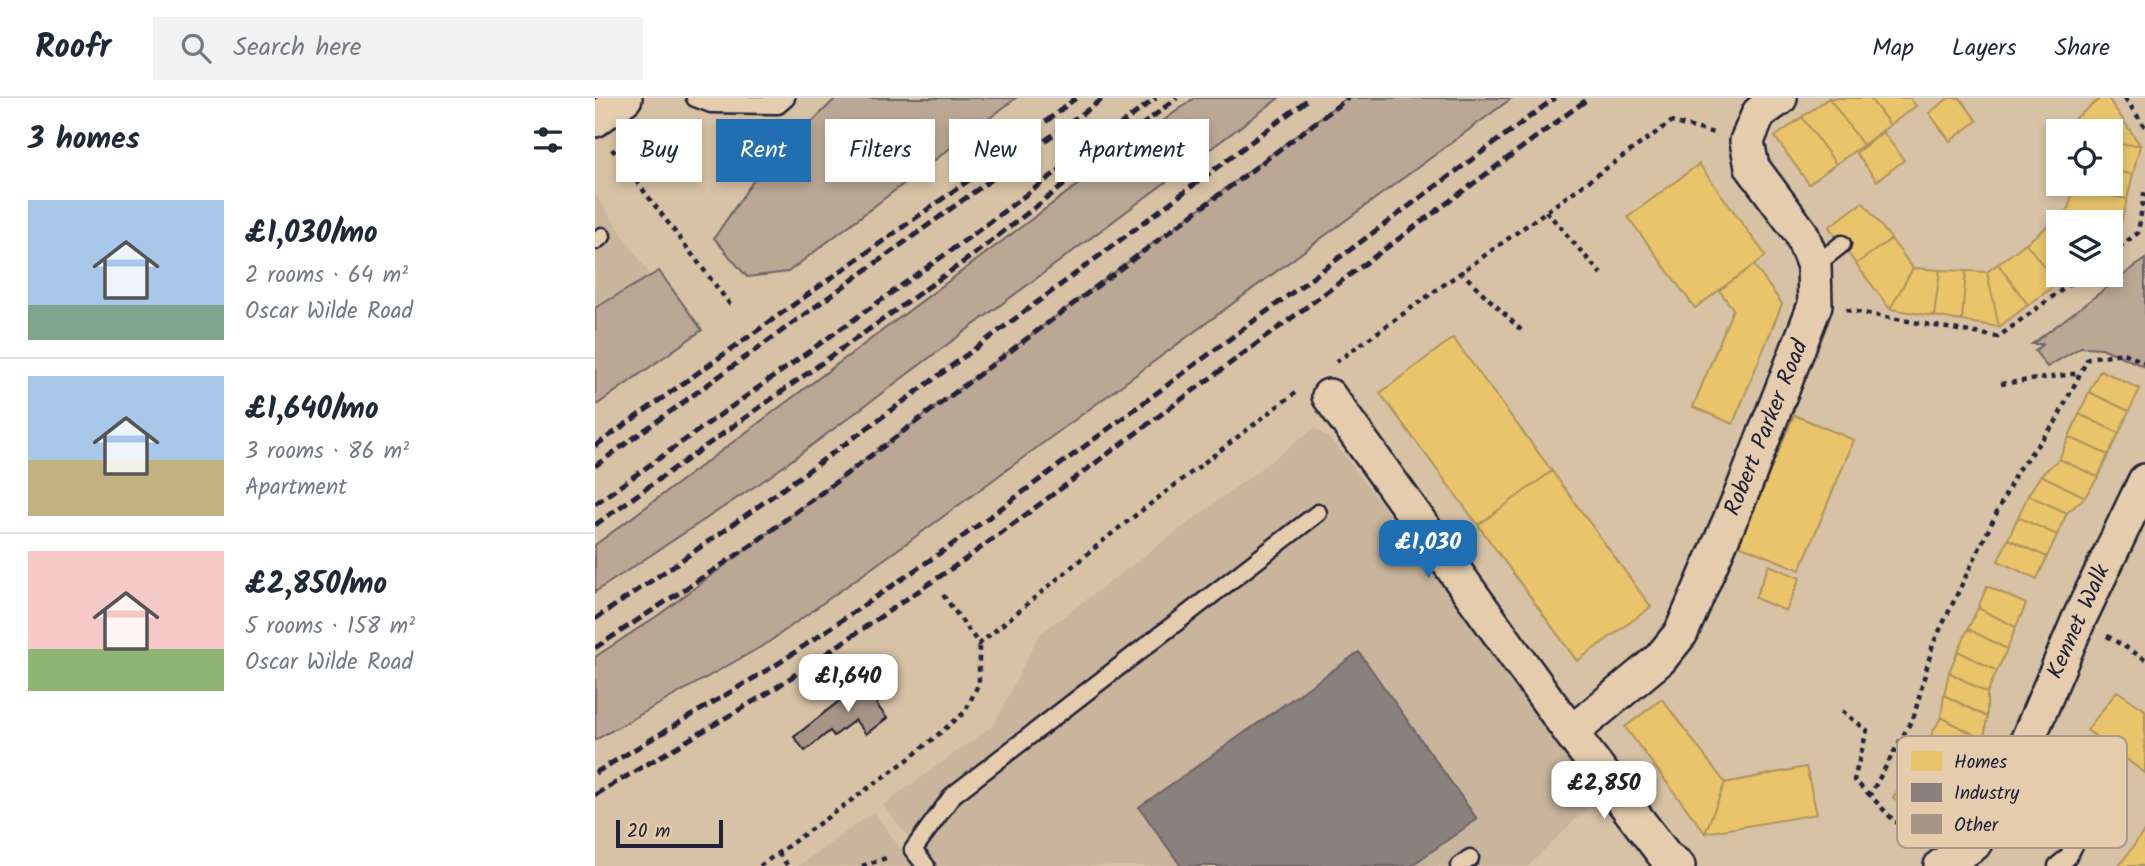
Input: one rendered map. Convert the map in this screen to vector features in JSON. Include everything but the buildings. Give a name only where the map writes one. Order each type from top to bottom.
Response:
[{"type":"street","points":[[603,134],[625,98]]},
{"type":"street","name":"Robert Parker Road","points":[[1571,733],[1660,659],[1681,633],[1743,490],[1815,305],[1814,266],[1801,233],[1752,167],[1747,141],[1759,113],[1780,98]]},
{"type":"street","points":[[1329,396],[1571,733],[1666,857],[1678,866]]},
{"type":"street","name":"Kennet Walk","points":[[2029,736],[2079,619],[2145,481]]},
{"type":"street","name":"Kennet Walk","points":[[1941,866],[1968,848]]},
{"type":"lane","points":[[695,98],[711,104],[778,105],[786,98]]},
{"type":"lane","points":[[1814,266],[1842,244]]},
{"type":"lane","points":[[926,866],[913,850],[953,795],[1318,513]]},
{"type":"lane","points":[[2057,866],[2068,857],[2073,848]]},
{"type":"path","points":[[2125,98],[2145,127]]},
{"type":"path","points":[[603,134],[732,307]]},
{"type":"path","points":[[2123,244],[2139,233],[2145,188]]},
{"type":"path","points":[[1546,211],[1601,274]]},
{"type":"path","points":[[1460,271],[1522,331]]},
{"type":"path","points":[[1815,305],[1998,337],[2066,287]]},
{"type":"path","points":[[1903,736],[1914,716],[1933,643],[2017,471],[2055,423],[2088,358],[2124,353],[2145,363]]},
{"type":"path","points":[[2001,384],[2081,373]]},
{"type":"path","points":[[2079,619],[2145,659]]},
{"type":"path","points":[[760,866],[910,758],[965,712],[979,683],[979,644]]},
{"type":"path","points":[[1842,710],[1867,730],[1854,780],[1897,823]]},
{"type":"path","points":[[1870,795],[1897,747]]},
{"type":"path","points":[[778,853],[788,866]]},
{"type":"shaded area","points":[[836,98],[1016,98],[988,119],[949,119],[949,149],[935,160],[935,119],[825,119],[825,182],[906,182],[788,272],[747,277],[714,238],[753,182],[811,182],[811,123]]},
{"type":"shaded area","points":[[1194,98],[1279,98],[1209,150],[1209,119],[1166,119]]},
{"type":"shaded area","points":[[1346,98],[1512,98],[766,644],[595,740],[595,657],[660,614]]},
{"type":"shaded area","points":[[1081,182],[1166,182],[769,477],[595,592],[595,545]]},
{"type":"shaded area","points":[[595,194],[658,287],[595,323]]},
{"type":"shaded area","points":[[2145,259],[2145,367],[2102,348],[2081,347],[2047,367],[2035,351],[2043,344],[2032,344],[2108,287],[2123,287],[2123,276]]},
{"type":"shaded area","points":[[659,271],[702,330],[595,406],[595,308]]},
{"type":"shaded area","points":[[1315,428],[1338,447],[1599,796],[1528,866],[932,866],[883,805],[994,725],[1039,635]]},
{"type":"shaded area","points":[[874,812],[913,866],[798,866]]},
{"type":"railway","points":[[595,446],[990,165],[1076,98]]},
{"type":"railway","points":[[595,466],[1104,98]]},
{"type":"railway","points":[[595,504],[964,241],[1156,98]]},
{"type":"railway","points":[[595,525],[973,255],[1177,98]]},
{"type":"railway","points":[[595,619],[777,493],[1310,98]]},
{"type":"railway","points":[[595,648],[749,547],[1348,98]]},
{"type":"railway","points":[[595,773],[779,663],[946,549],[1555,98]]},
{"type":"railway","points":[[595,795],[771,691],[967,558],[1589,98]]}]
